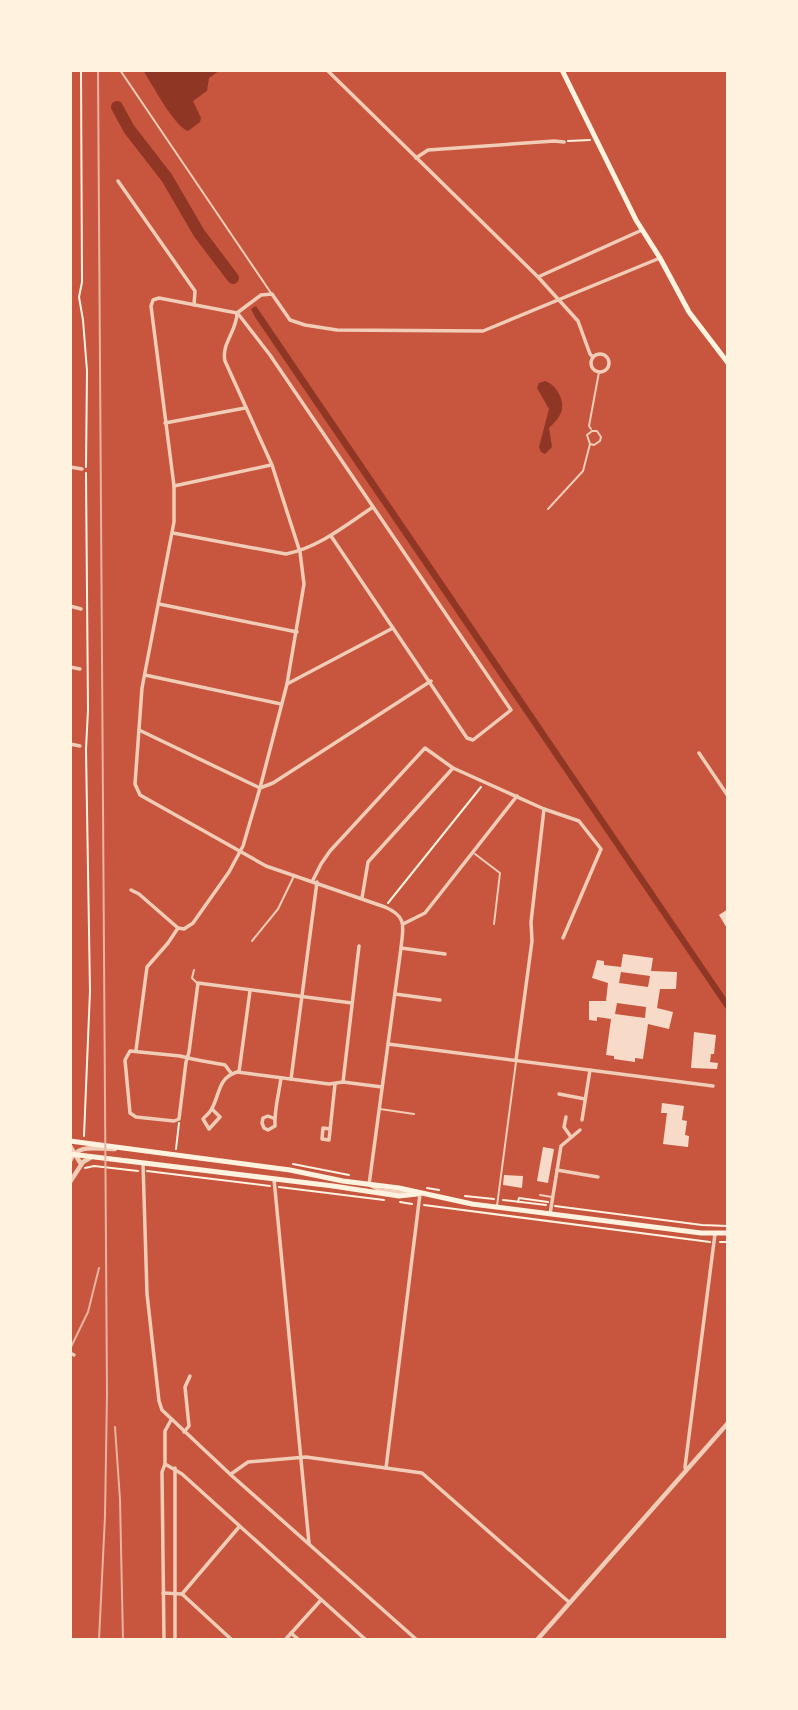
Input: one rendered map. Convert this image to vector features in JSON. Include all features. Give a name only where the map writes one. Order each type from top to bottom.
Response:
[{"type":"main road","points":[[562,70],[642,230],[697,324],[728,363]]},
{"type":"main road","points":[[70,1141],[275,1168],[497,1207],[728,1233]]},
{"type":"main road","points":[[143,1163],[144,1152]]},
{"type":"main road","points":[[73,1155],[399,1196],[420,1194]]},
{"type":"main road","points":[[274,1179],[275,1168]]},
{"type":"street","points":[[327,70],[559,300],[578,321],[593,357],[592,366],[599,372],[606,370],[609,360],[602,354],[593,357]]},
{"type":"street","points":[[416,158],[428,150],[564,142]]},
{"type":"street","points":[[118,181],[195,291],[194,305]]},
{"type":"street","points":[[538,278],[642,230]]},
{"type":"street","points":[[237,313],[261,295],[272,294],[285,315],[293,322],[337,330],[483,331],[660,258]]},
{"type":"street","points":[[331,536],[467,738],[472,740],[478,737],[511,710],[270,355],[237,313],[159,298],[152,302],[150,309],[174,486],[173,533],[140,705],[136,791],[266,866],[385,907],[396,912],[403,924],[369,1185],[366,1188],[334,1186]]},
{"type":"street","points":[[131,890],[178,928],[184,929],[193,923],[229,872],[240,852],[260,788],[287,684],[297,632],[303,584],[300,552],[272,465],[224,355],[237,323],[237,313]]},
{"type":"street","points":[[165,423],[245,408]]},
{"type":"street","points":[[174,486],[272,465]]},
{"type":"street","points":[[70,467],[82,469]]},
{"type":"street","points":[[173,533],[276,554],[300,552],[331,536],[373,507]]},
{"type":"street","points":[[159,604],[297,632]]},
{"type":"street","points":[[70,606],[82,608]]},
{"type":"street","points":[[287,684],[393,628]]},
{"type":"street","points":[[70,667],[80,669]]},
{"type":"street","points":[[145,675],[281,704]]},
{"type":"street","points":[[139,730],[260,788],[273,783],[431,681]]},
{"type":"street","points":[[70,744],[80,746]]},
{"type":"street","points":[[291,1079],[315,882],[321,863],[425,748],[453,768],[581,823],[601,851],[563,938]]},
{"type":"street","points":[[699,753],[728,796]]},
{"type":"street","points":[[362,898],[368,862],[453,768]]},
{"type":"street","points":[[403,924],[425,913],[517,796]]},
{"type":"street","points":[[516,1061],[532,941],[531,922],[544,809]]},
{"type":"street","points":[[136,1050],[147,967],[178,928]]},
{"type":"street","points":[[343,1082],[359,946]]},
{"type":"street","points":[[401,948],[445,954]]},
{"type":"street","points":[[231,1073],[225,1065],[187,1058],[136,1050],[127,1053],[125,1060],[130,1113],[136,1117],[174,1121],[179,1119],[187,1058],[198,983],[352,1003]]},
{"type":"street","points":[[239,1072],[250,990]]},
{"type":"street","points":[[395,994],[440,1000]]},
{"type":"street","points":[[388,1044],[713,1086]]},
{"type":"street","points":[[582,1120],[590,1070]]},
{"type":"street","points":[[212,1109],[220,1116],[209,1129],[203,1119],[212,1109],[220,1083],[231,1073],[382,1087]]},
{"type":"street","points":[[273,1118],[281,1078]]},
{"type":"street","points":[[330,1129],[335,1084]]},
{"type":"street","points":[[559,1094],[585,1099]]},
{"type":"street","points":[[566,1117],[564,1127],[571,1138]]},
{"type":"street","points":[[550,1214],[561,1146],[580,1130]]},
{"type":"street","points":[[70,1146],[81,1165]]},
{"type":"street","points":[[73,1155],[86,1148],[119,1149]]},
{"type":"street","points":[[70,1182],[81,1165],[90,1158]]},
{"type":"street","points":[[143,1163],[148,1308],[162,1410],[417,1640]]},
{"type":"street","points":[[557,1170],[598,1177]]},
{"type":"street","points":[[274,1179],[309,1544]]},
{"type":"street","points":[[386,1468],[420,1194]]},
{"type":"street","points":[[686,1471],[715,1233]]},
{"type":"street","points":[[184,1432],[189,1426],[186,1387],[190,1376]]},
{"type":"street","points":[[164,1640],[162,1472],[165,1464],[165,1432],[171,1420]]},
{"type":"street","points":[[537,1640],[728,1423]]},
{"type":"street","points":[[231,1475],[247,1462],[300,1458],[425,1475],[570,1603]]},
{"type":"street","points":[[165,1464],[175,1468],[366,1640]]},
{"type":"street","points":[[175,1468],[175,1640]]},
{"type":"street","points":[[181,1594],[239,1527]]},
{"type":"street","points":[[163,1593],[181,1594],[232,1640]]},
{"type":"street","points":[[285,1640],[321,1600]]},
{"type":"street","points":[[291,1633],[299,1640]]},
{"type":"lane","points":[[120,70],[272,294]]},
{"type":"lane","points":[[592,431],[589,426],[599,372]]},
{"type":"lane","points":[[548,509],[582,474],[590,444],[587,435],[592,431],[599,432],[601,439],[597,445],[590,444]]},
{"type":"lane","points":[[473,852],[500,873],[494,924]]},
{"type":"lane","points":[[252,942],[278,909],[294,875]]},
{"type":"lane","points":[[194,970],[192,978],[198,983]]},
{"type":"lane","points":[[497,1207],[516,1061]]},
{"type":"lane","points":[[379,1109],[414,1114]]},
{"type":"lane","points":[[540,1195],[553,1197]]},
{"type":"path","points":[[81,70],[82,270],[79,297],[87,371],[86,749],[90,990],[84,1137]]},
{"type":"path","points":[[564,142],[597,140]]},
{"type":"path","points":[[385,907],[485,782]]},
{"type":"path","points":[[176,1149],[179,1119]]},
{"type":"path","points":[[86,1169],[99,1166],[137,1171]]},
{"type":"path","points":[[154,1171],[270,1186]]},
{"type":"path","points":[[278,1187],[388,1201]]},
{"type":"path","points":[[518,1202],[728,1226]]},
{"type":"path","points":[[401,1203],[710,1241]]},
{"type":"path","points":[[717,1242],[728,1242]]},
{"type":"shaded area","points":[[143,70],[220,70],[209,78],[207,91],[193,101],[201,118],[200,122],[188,131],[182,128]]},
{"type":"shaded area","points":[[256,306],[728,1001],[728,1012],[255,317],[251,309]]},
{"type":"shaded area","points":[[545,381],[555,388],[560,396],[562,409],[549,428],[552,447],[545,454],[539,447],[549,409],[537,388],[539,383]]},
{"type":"building","points":[[728,909],[728,930],[719,915]]},
{"type":"building","points":[[623,954],[653,958],[651,971],[677,972],[676,989],[660,989],[657,1008],[673,1012],[669,1029],[648,1024],[643,1059],[635,1058],[635,1062],[606,1055],[611,1019],[597,1017],[597,1021],[589,1020],[589,1001],[606,1001],[608,983],[592,978],[597,960],[604,961],[604,965],[621,967]],"holes":[[[621,972],[650,976],[648,987],[619,983]],[[617,1003],[646,1007],[645,1018],[615,1014]]]},
{"type":"building","points":[[694,1032],[716,1035],[714,1054],[711,1054],[710,1062],[718,1063],[717,1069],[691,1068]]},
{"type":"building","points":[[662,1103],[684,1106],[682,1120],[687,1121],[685,1135],[689,1136],[688,1147],[663,1144],[667,1113],[661,1113]]},
{"type":"building","points":[[543,1147],[554,1149],[548,1183],[537,1181]]},
{"type":"building","points":[[504,1175],[523,1176],[522,1188],[503,1185]]},
{"type":"waterway","points":[[117,107],[129,129],[167,178],[199,233],[233,278]]},
{"type":"railway","points":[[98,70],[107,1394],[99,1640]]},
{"type":"railway","points":[[70,1349],[88,1312],[99,1268]]},
{"type":"railway","points":[[115,1427],[120,1500],[123,1640]]}]
